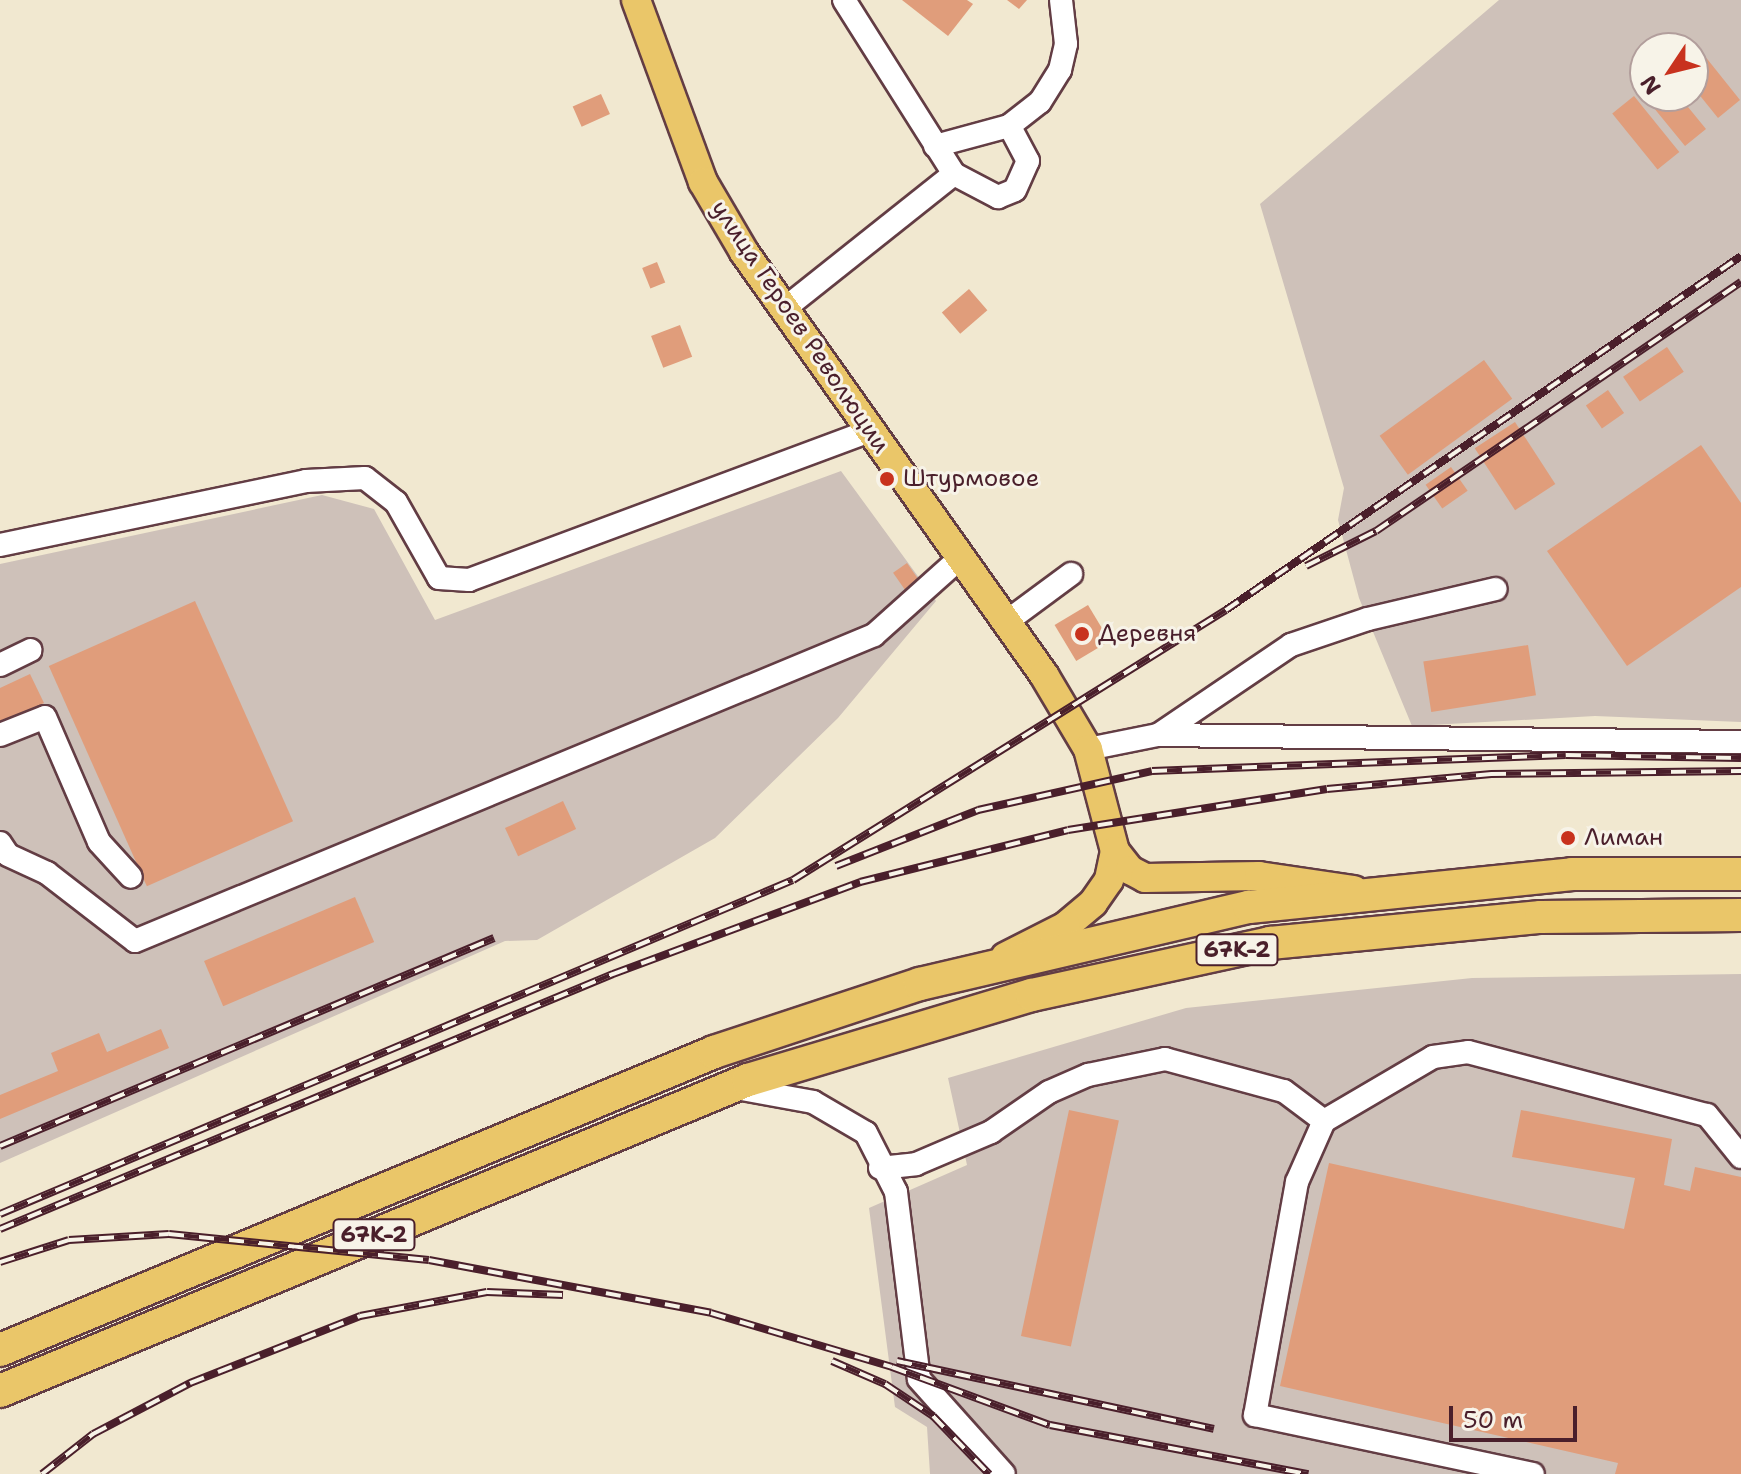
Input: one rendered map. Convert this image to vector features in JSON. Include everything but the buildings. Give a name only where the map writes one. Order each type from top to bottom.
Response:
[{"type":"highway","name":"67К-2","points":[[0,1350],[714,1052],[985,967],[1249,907],[1572,874],[1741,874]]},
{"type":"highway","name":"67К-2","points":[[0,1391],[731,1087],[1032,995],[1270,943],[1541,917],[1741,915]]},
{"type":"main road","name":"улица Героев Революции","points":[[636,0],[703,182],[784,309],[1006,622],[1088,749],[1115,851]]},
{"type":"main road","points":[[1115,851],[1130,870],[1145,878],[1259,876],[1387,894]]},
{"type":"main road","points":[[985,967],[1066,926],[1093,903],[1109,880],[1115,851]]},
{"type":"street","points":[[844,0],[954,174],[998,197],[1015,190],[1028,161],[1009,126]]},
{"type":"street","points":[[935,146],[1009,126],[1040,102],[1060,70],[1066,44],[1061,0]]},
{"type":"street","points":[[784,309],[954,174]]},
{"type":"street","points":[[0,545],[306,481],[365,478],[396,502],[439,578],[469,580],[869,431]]},
{"type":"street","points":[[3,852],[47,873],[135,941],[874,635],[960,558]]},
{"type":"street","points":[[1006,622],[1071,574]]},
{"type":"street","points":[[1158,735],[1210,695],[1291,645],[1368,619],[1496,589]]},
{"type":"street","points":[[0,665],[31,650]]},
{"type":"street","points":[[0,735],[45,717],[99,842],[131,877]]},
{"type":"street","points":[[1088,749],[1158,735],[1741,742]]},
{"type":"street","points":[[1533,1474],[1255,1415],[1297,1182],[1324,1121],[1433,1057],[1468,1052],[1707,1115],[1741,1157]]},
{"type":"street","points":[[880,1168],[916,1164],[991,1132],[1049,1092],[1088,1075],[1165,1059],[1284,1091],[1324,1121]]},
{"type":"street","points":[[731,1087],[796,1096],[856,1123],[866,1133],[880,1168],[896,1192],[919,1379],[1004,1474]]},
{"type":"shaded area","points":[[1499,0],[1741,0],[1741,722],[1595,716],[1412,726],[1359,598],[1338,520],[1344,488],[1260,204]]},
{"type":"shaded area","points":[[841,471],[936,601],[838,718],[715,838],[537,940],[505,941],[0,1163],[0,564],[322,495],[374,509],[435,620]]},
{"type":"shaded area","points":[[1741,974],[1741,1474],[930,1474],[927,1427],[895,1407],[869,1208],[967,1165],[948,1078],[1186,1008],[1472,978]]},
{"type":"railway","points":[[0,1214],[793,880],[1226,610],[1741,256]]},
{"type":"railway","points":[[1306,566],[1376,531],[1741,282]]},
{"type":"railway","points":[[836,866],[978,810],[1152,771],[1566,755],[1741,758]]},
{"type":"railway","points":[[0,1229],[613,974],[860,882],[1068,830],[1327,789],[1491,774],[1741,771]]},
{"type":"railway","points":[[0,1146],[494,938]]},
{"type":"railway","points":[[0,1262],[69,1240],[169,1234],[429,1260],[711,1313],[892,1367],[1050,1425],[1308,1474]]},
{"type":"railway","points":[[42,1474],[93,1434],[190,1383],[360,1316],[487,1292],[563,1295]]},
{"type":"railway","points":[[832,1361],[885,1384],[933,1416],[989,1474]]},
{"type":"railway","points":[[897,1361],[1214,1429]]},
{"type":"place","name":"Штурмовое","points":[[887,479]]},
{"type":"place","name":"Деревня","points":[[1082,634]]},
{"type":"place","name":"Лиман","points":[[1568,838]]}]
